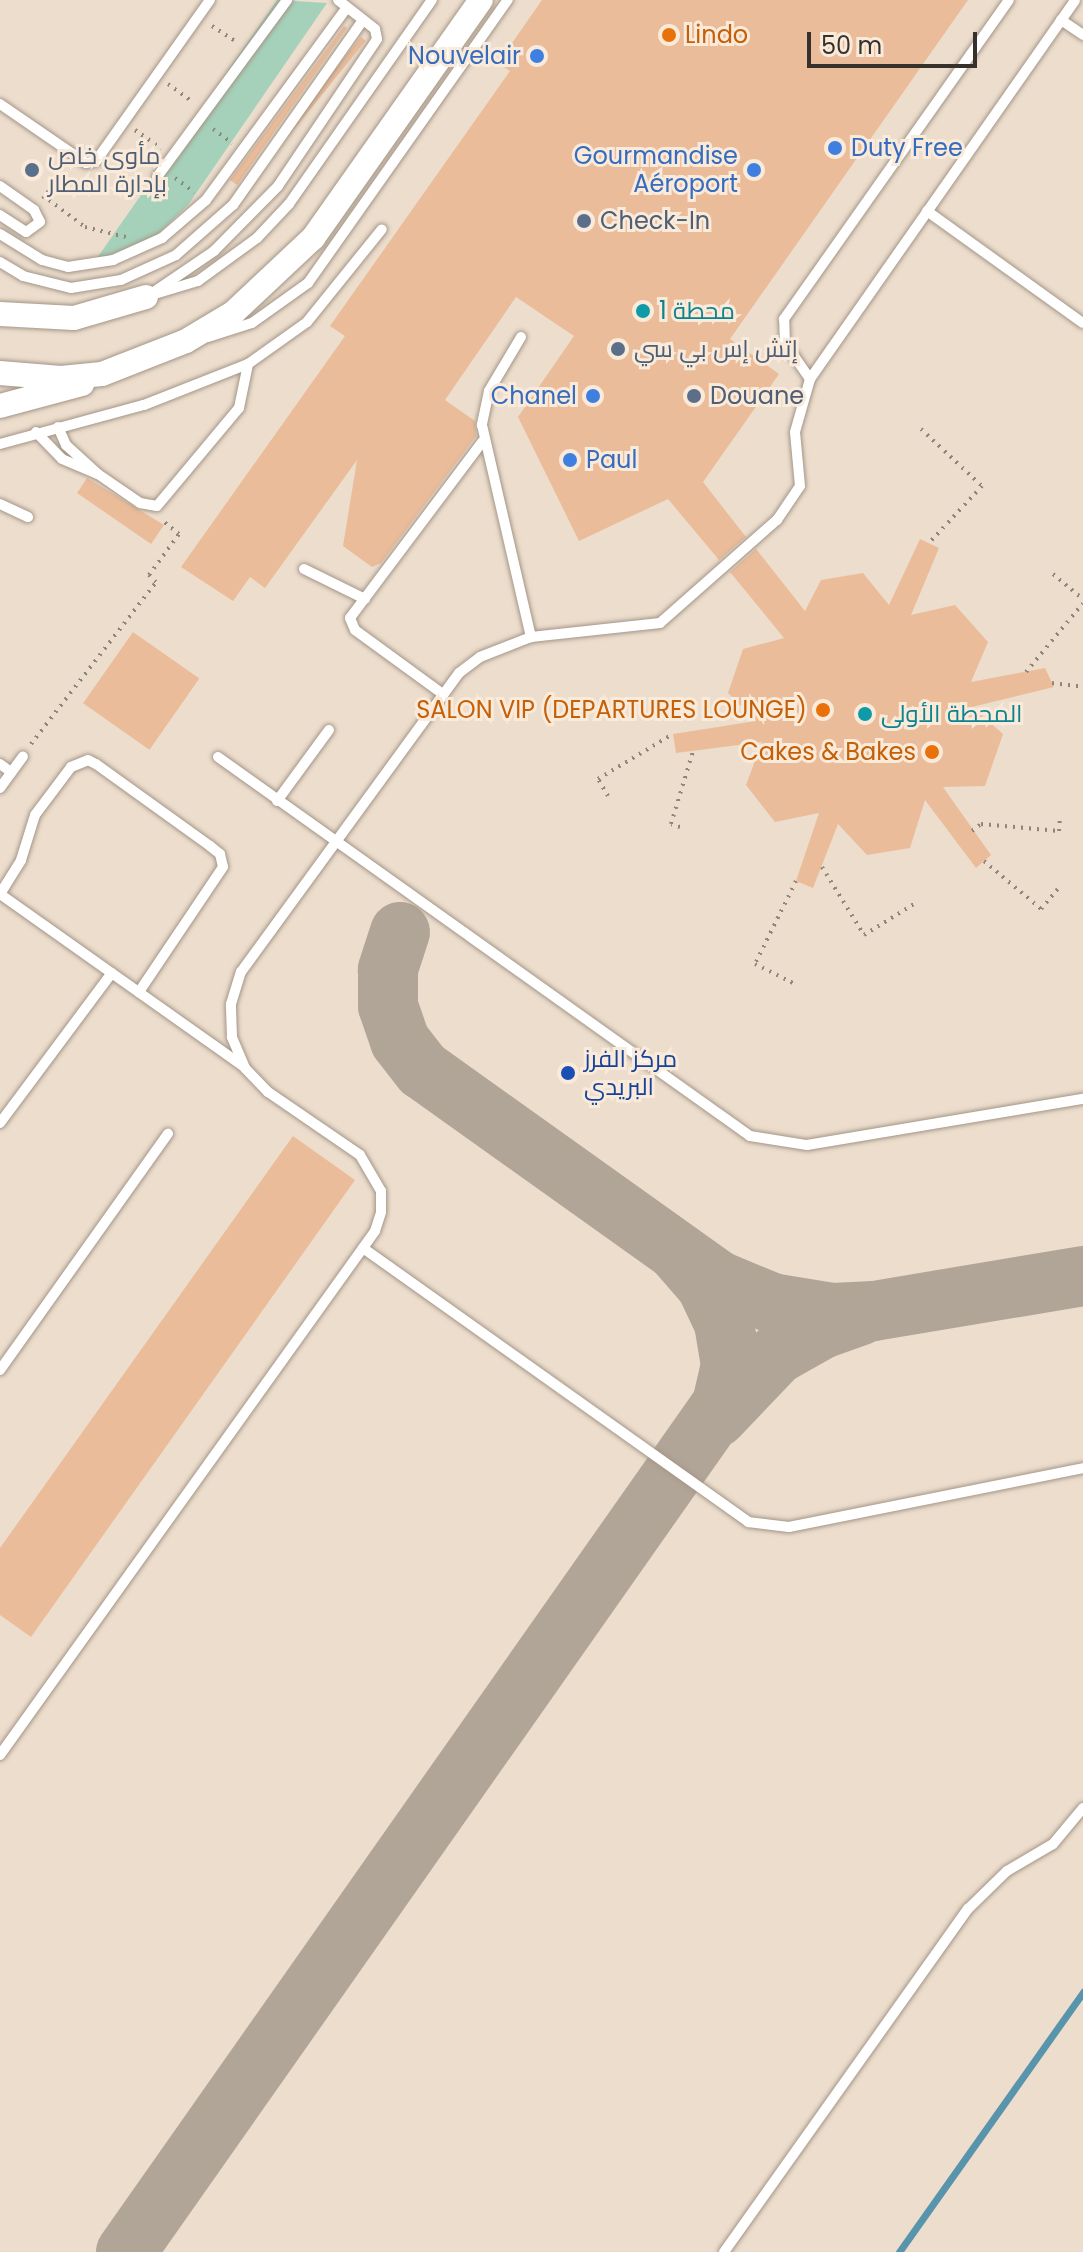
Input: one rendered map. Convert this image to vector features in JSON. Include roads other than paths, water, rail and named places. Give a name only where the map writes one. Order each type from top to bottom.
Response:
[{"type":"street","points":[[0,406],[53,394],[186,341],[233,313],[313,238],[481,0]]},
{"type":"street","points":[[0,314],[74,318],[146,297]]},
{"type":"street","points":[[0,373],[61,378],[102,374]]},
{"type":"lane","points":[[0,104],[91,164],[210,0]]},
{"type":"lane","points":[[160,173],[287,0]]},
{"type":"lane","points":[[146,297],[214,251],[278,186],[377,39],[375,29],[338,0]]},
{"type":"lane","points":[[146,297],[198,281],[257,238],[289,204],[432,0]]},
{"type":"lane","points":[[186,341],[252,323],[308,283],[508,0]]},
{"type":"lane","points":[[810,379],[785,343],[784,319],[1009,0]]},
{"type":"lane","points":[[245,1068],[232,1037],[231,1015],[241,972],[331,841],[440,692],[480,657],[531,637],[660,623],[763,534],[800,486],[795,432],[810,379],[1075,0]]},
{"type":"lane","points":[[0,234],[42,260],[68,267],[113,260],[145,248],[206,200],[346,9]]},
{"type":"lane","points":[[0,262],[23,276],[71,288],[109,283],[155,266],[196,240],[233,205],[363,20]]},
{"type":"lane","points":[[1061,20],[1083,35]]},
{"type":"lane","points":[[0,186],[34,210],[40,222],[26,232],[0,215]]},
{"type":"lane","points":[[927,211],[1083,323]]},
{"type":"lane","points":[[0,444],[144,405],[248,364],[307,322],[382,229]]},
{"type":"lane","points":[[145,248],[155,266]]},
{"type":"lane","points":[[521,337],[489,391],[483,441],[531,637]]},
{"type":"lane","points":[[58,427],[66,445],[98,474],[140,503],[164,502],[231,420],[245,394],[248,364]]},
{"type":"lane","points":[[36,432],[62,459],[98,474]]},
{"type":"lane","points":[[440,692],[350,625],[365,599],[483,441]]},
{"type":"lane","points":[[0,504],[28,517]]},
{"type":"lane","points":[[304,569],[365,599]]},
{"type":"lane","points":[[277,801],[329,730]]},
{"type":"lane","points":[[0,788],[23,756]]},
{"type":"lane","points":[[218,757],[331,841],[759,1139],[807,1145],[1083,1099]]},
{"type":"lane","points":[[0,1755],[363,1248],[381,1212],[374,1171],[360,1155],[268,1092],[245,1068],[0,894],[21,860],[35,815],[71,767],[88,760],[210,846],[220,854],[223,867],[139,992]]},
{"type":"lane","points":[[0,764],[11,772]]},
{"type":"lane","points":[[0,1123],[112,973]]},
{"type":"lane","points":[[0,1370],[168,1134]]},
{"type":"lane","points":[[363,1248],[748,1522],[789,1527],[1083,1468]]},
{"type":"lane","points":[[724,2252],[968,1909],[1007,1871],[1053,1844],[1083,1808]]},
{"type":"waterway","points":[[899,2252],[1083,1992]]},
{"type":"place","name":"Lindo","points":[[669,35]]},
{"type":"place","name":"Nouvelair","points":[[537,56]]},
{"type":"place","name":"Duty Free","points":[[835,148]]},
{"type":"place","name":"مأوى خاص بإدارة المطار","points":[[32,170]]},
{"type":"place","name":"Gourmandise Aéroport","points":[[754,170]]},
{"type":"place","name":"Check-In","points":[[584,221]]},
{"type":"place","name":"محطة 1","points":[[643,311]]},
{"type":"place","name":"إتش إس بي سي","points":[[618,349]]},
{"type":"place","name":"Chanel","points":[[593,396]]},
{"type":"place","name":"Douane","points":[[694,396]]},
{"type":"place","name":"Paul","points":[[570,460]]},
{"type":"place","name":"SALON VIP (DEPARTURES LOUNGE)","points":[[823,710]]},
{"type":"place","name":"المحطة الأولى","points":[[865,714]]},
{"type":"place","name":"Cakes & Bakes","points":[[932,752]]},
{"type":"place","name":"مركز الفرز البريدي","points":[[568,1073]]}]
